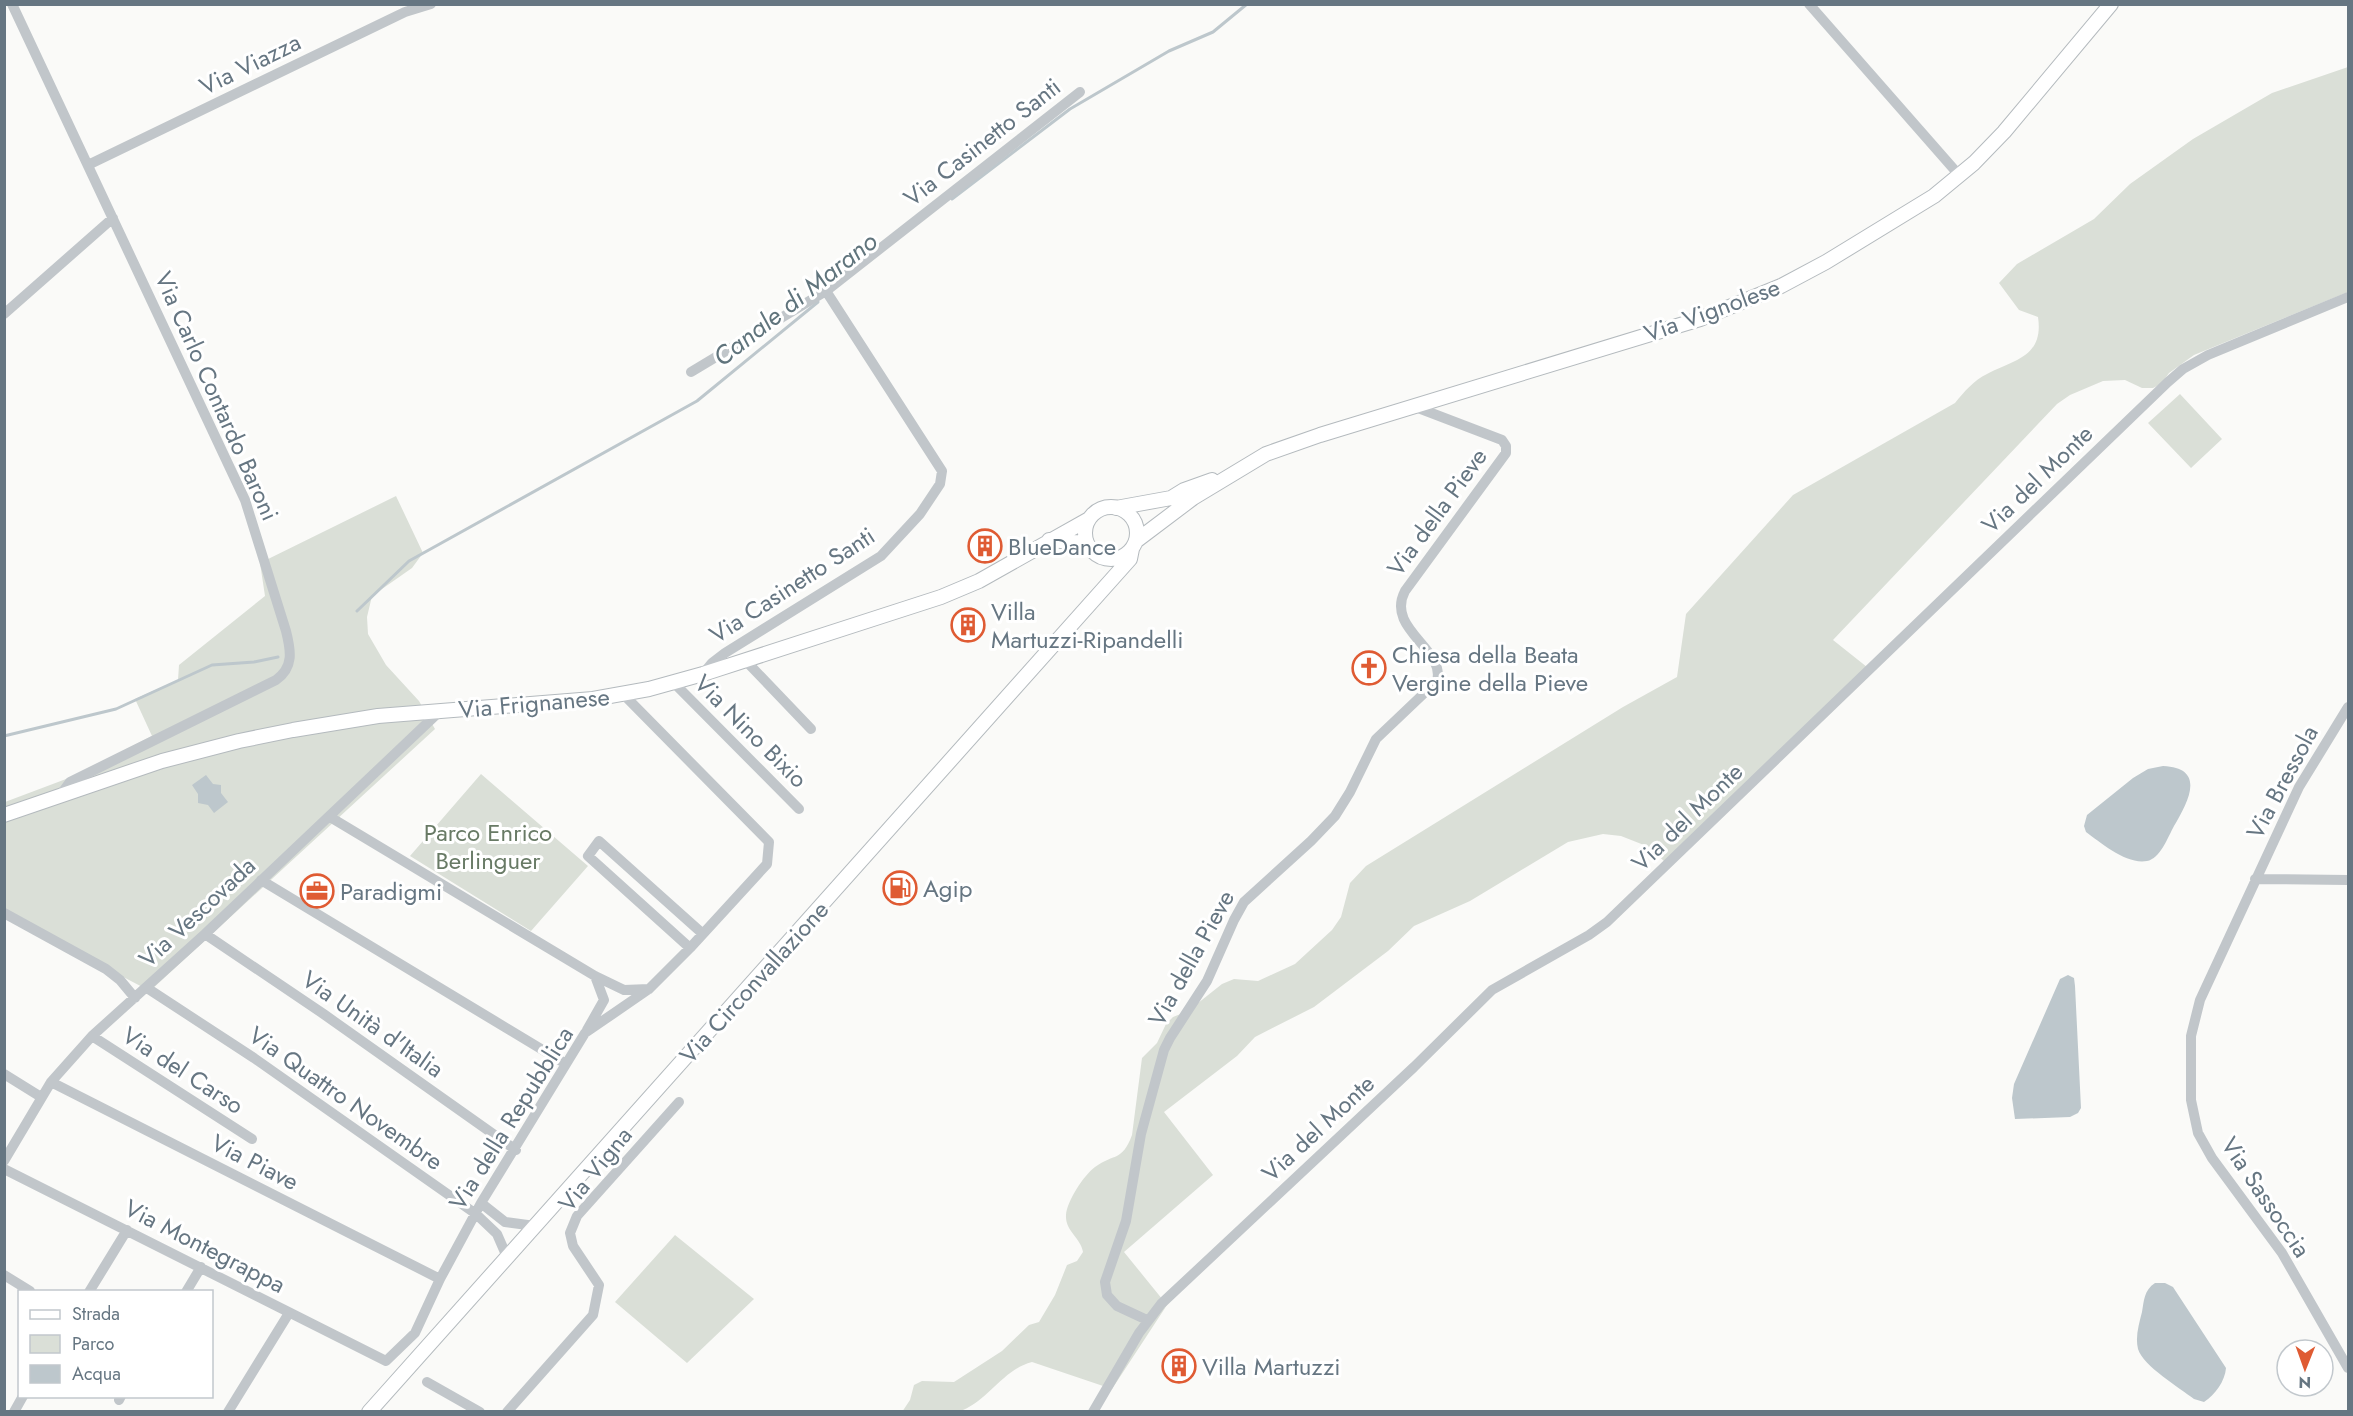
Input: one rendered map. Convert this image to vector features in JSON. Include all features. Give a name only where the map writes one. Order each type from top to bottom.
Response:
[{"type":"main road","name":"Via Vignolese","points":[[1229,476],[1266,454],[1284,447],[1700,319],[1748,301],[1826,262],[1934,196],[1959,175],[2004,132],[2111,4]]},
{"type":"main road","points":[[1109,582],[1112,563],[1095,554],[1086,543],[1084,534],[1089,519],[1103,508],[1116,508],[1171,498],[1202,483],[1229,476]]},
{"type":"main road","name":"Via Circonvallazione","points":[[369,1412],[1130,559],[1134,545],[1193,498],[1229,476]]},
{"type":"main road","points":[[1108,559],[1125,555],[1134,545],[1136,525],[1126,512],[1116,508]]},
{"type":"main road","name":"Via Frignanese","points":[[4,815],[162,761],[239,741],[336,722],[624,695],[674,682],[942,597],[980,581],[1089,519]]},
{"type":"main road","points":[[1049,540],[1086,543]]},
{"type":"street","name":"Via Carlo Contardo Baroni","points":[[12,4],[245,500],[286,631],[290,661],[285,674],[276,680],[70,782],[59,797]]},
{"type":"street","name":"Via Viazza","points":[[88,165],[398,15],[431,4]]},
{"type":"street","points":[[1809,4],[1959,175]]},
{"type":"street","name":"Via Casinetto Santi","points":[[691,372],[828,295],[1080,92]]},
{"type":"street","points":[[4,314],[113,218]]},
{"type":"street","name":"Via Casinetto Santi","points":[[703,674],[725,652],[881,556],[920,514],[942,479],[942,471],[828,295]]},
{"type":"street","name":"Via del Monte","points":[[1093,1412],[1147,1320],[1492,990],[1590,935],[1607,922],[2183,369],[2208,355],[2349,297]]},
{"type":"street","name":"Via della Pieve","points":[[1147,1320],[1117,1306],[1107,1295],[1105,1282],[1126,1221],[1141,1134],[1164,1050],[1176,1026],[1207,981],[1244,902],[1311,842],[1335,816],[1350,792],[1365,757],[1376,739],[1437,681],[1437,667],[1402,617],[1400,602],[1405,591],[1506,453],[1506,446],[1502,440],[1413,406]]},
{"type":"street","points":[[745,660],[811,729]]},
{"type":"street","name":"Via Nino Bixio","points":[[674,682],[799,809]]},
{"type":"street","name":"Via della Repubblica","points":[[386,1361],[415,1333],[481,1203],[516,1150],[585,1033],[649,988],[690,948],[767,864],[769,842],[624,695]]},
{"type":"street","name":"Via Bressola","points":[[2191,1036],[2200,1000],[2299,787],[2349,707]]},
{"type":"street","name":"Via Vescovada","points":[[4,1161],[51,1082],[92,1036],[205,934],[440,711]]},
{"type":"street","points":[[330,817],[595,976],[624,990],[649,988]]},
{"type":"street","points":[[690,948],[588,856],[599,841],[703,934]]},
{"type":"street","name":"Via Bressola","points":[[2255,879],[2349,880]]},
{"type":"street","points":[[261,880],[566,1064]]},
{"type":"street","points":[[4,913],[106,969],[120,980],[135,998]]},
{"type":"street","name":"Via Unità d'Italia","points":[[205,934],[325,1015],[516,1150]]},
{"type":"street","points":[[585,1033],[604,1000],[595,976]]},
{"type":"street","name":"Via Quattro Novembre","points":[[147,988],[254,1058],[476,1214],[497,1234],[507,1257]]},
{"type":"street","name":"Via del Carso","points":[[92,1036],[252,1139]]},
{"type":"street","name":"Via Sassoccia","points":[[2191,1036],[2191,1100],[2198,1133],[2212,1158],[2282,1253],[2349,1368]]},
{"type":"street","points":[[4,1074],[41,1097]]},
{"type":"street","name":"Via Piave","points":[[51,1082],[440,1280]]},
{"type":"street","name":"Via Vigna","points":[[507,1412],[593,1315],[599,1285],[573,1246],[570,1233],[577,1216],[679,1102]]},
{"type":"street","name":"Via Montegrappa","points":[[4,1169],[386,1361]]},
{"type":"street","points":[[481,1203],[505,1222],[535,1226]]},
{"type":"street","points":[[90,1290],[127,1230]]},
{"type":"street","points":[[187,1290],[201,1267]]},
{"type":"street","points":[[4,1275],[28,1290]]},
{"type":"street","points":[[228,1412],[289,1312]]},
{"type":"street","points":[[427,1382],[480,1412]]},
{"type":"street","points":[[14,1412],[22,1398]]},
{"type":"green space","points":[[2348,67],[2348,292],[2194,355],[2169,373],[2161,384],[2153,388],[2142,388],[2125,380],[2103,381],[2070,395],[2057,404],[1833,640],[1872,671],[1665,862],[1649,847],[1621,836],[1603,834],[1568,842],[1470,901],[1414,926],[1388,951],[1314,1007],[1255,1037],[1237,1056],[1164,1112],[1213,1175],[1124,1252],[1167,1305],[1112,1389],[1032,1362],[1013,1371],[981,1399],[963,1410],[943,1413],[902,1412],[910,1400],[914,1385],[922,1381],[954,1382],[1002,1351],[1029,1325],[1039,1322],[1055,1295],[1067,1265],[1077,1261],[1083,1252],[1066,1221],[1069,1203],[1086,1176],[1095,1167],[1117,1156],[1128,1144],[1132,1135],[1142,1058],[1157,1043],[1166,1024],[1173,1017],[1188,1011],[1222,984],[1234,979],[1258,981],[1295,964],[1332,930],[1341,917],[1350,883],[1366,866],[1623,707],[1677,677],[1686,614],[1793,495],[1955,403],[1978,380],[2017,360],[2032,349],[2039,330],[2038,317],[2019,310],[1999,283],[2017,264],[2094,219],[2130,184],[2193,139],[2272,93]]},
{"type":"green space","points":[[2180,394],[2222,439],[2191,468],[2148,423]]},
{"type":"green space","points":[[396,496],[423,553],[412,568],[372,596],[367,617],[368,634],[386,665],[419,701],[435,729],[150,991],[5,915],[5,802],[74,776],[152,736],[135,699],[178,680],[179,665],[265,596],[260,563]]},
{"type":"green space","name":"Parco Enrico Berlinguer","points":[[481,774],[588,866],[531,931],[410,856]]},
{"type":"green space","points":[[675,1235],[754,1299],[687,1363],[615,1302]]},
{"type":"water","points":[[2163,766],[2177,768],[2185,773],[2190,780],[2190,788],[2184,807],[2156,856],[2147,861],[2131,860],[2086,832],[2084,826],[2087,815],[2133,778],[2148,769]]},
{"type":"water","points":[[206,775],[213,784],[221,785],[221,793],[228,802],[214,813],[208,805],[198,803],[198,794],[192,785]]},
{"type":"water","points":[[2068,975],[2074,978],[2075,986],[2081,1108],[2078,1113],[2070,1117],[2015,1119],[2012,1098],[2014,1084],[2060,979]]},
{"type":"water","points":[[2155,1283],[2165,1283],[2173,1287],[2226,1368],[2219,1387],[2204,1402],[2194,1399],[2163,1376],[2141,1356],[2138,1349],[2137,1335],[2144,1300],[2147,1292]]},
{"type":"waterway","name":"Canale di Marano","points":[[952,199],[1070,109],[1169,51],[1213,32],[1247,4]]},
{"type":"waterway","name":"Canale di Marano","points":[[357,611],[409,561],[697,401],[818,302]]},
{"type":"waterway","name":"Canale di Marano","points":[[4,736],[116,709],[212,665],[254,662],[278,657]]},
{"type":"place","name":"BlueDance","points":[[985,546]]},
{"type":"place","name":"Villa Martuzzi-Ripandelli","points":[[968,625]]},
{"type":"place","name":"Chiesa della Beata Vergine della Pieve","points":[[1369,668]]},
{"type":"place","name":"Agip","points":[[900,888]]},
{"type":"place","name":"Paradigmi","points":[[317,891]]},
{"type":"place","name":"Villa Martuzzi","points":[[1179,1366]]}]
